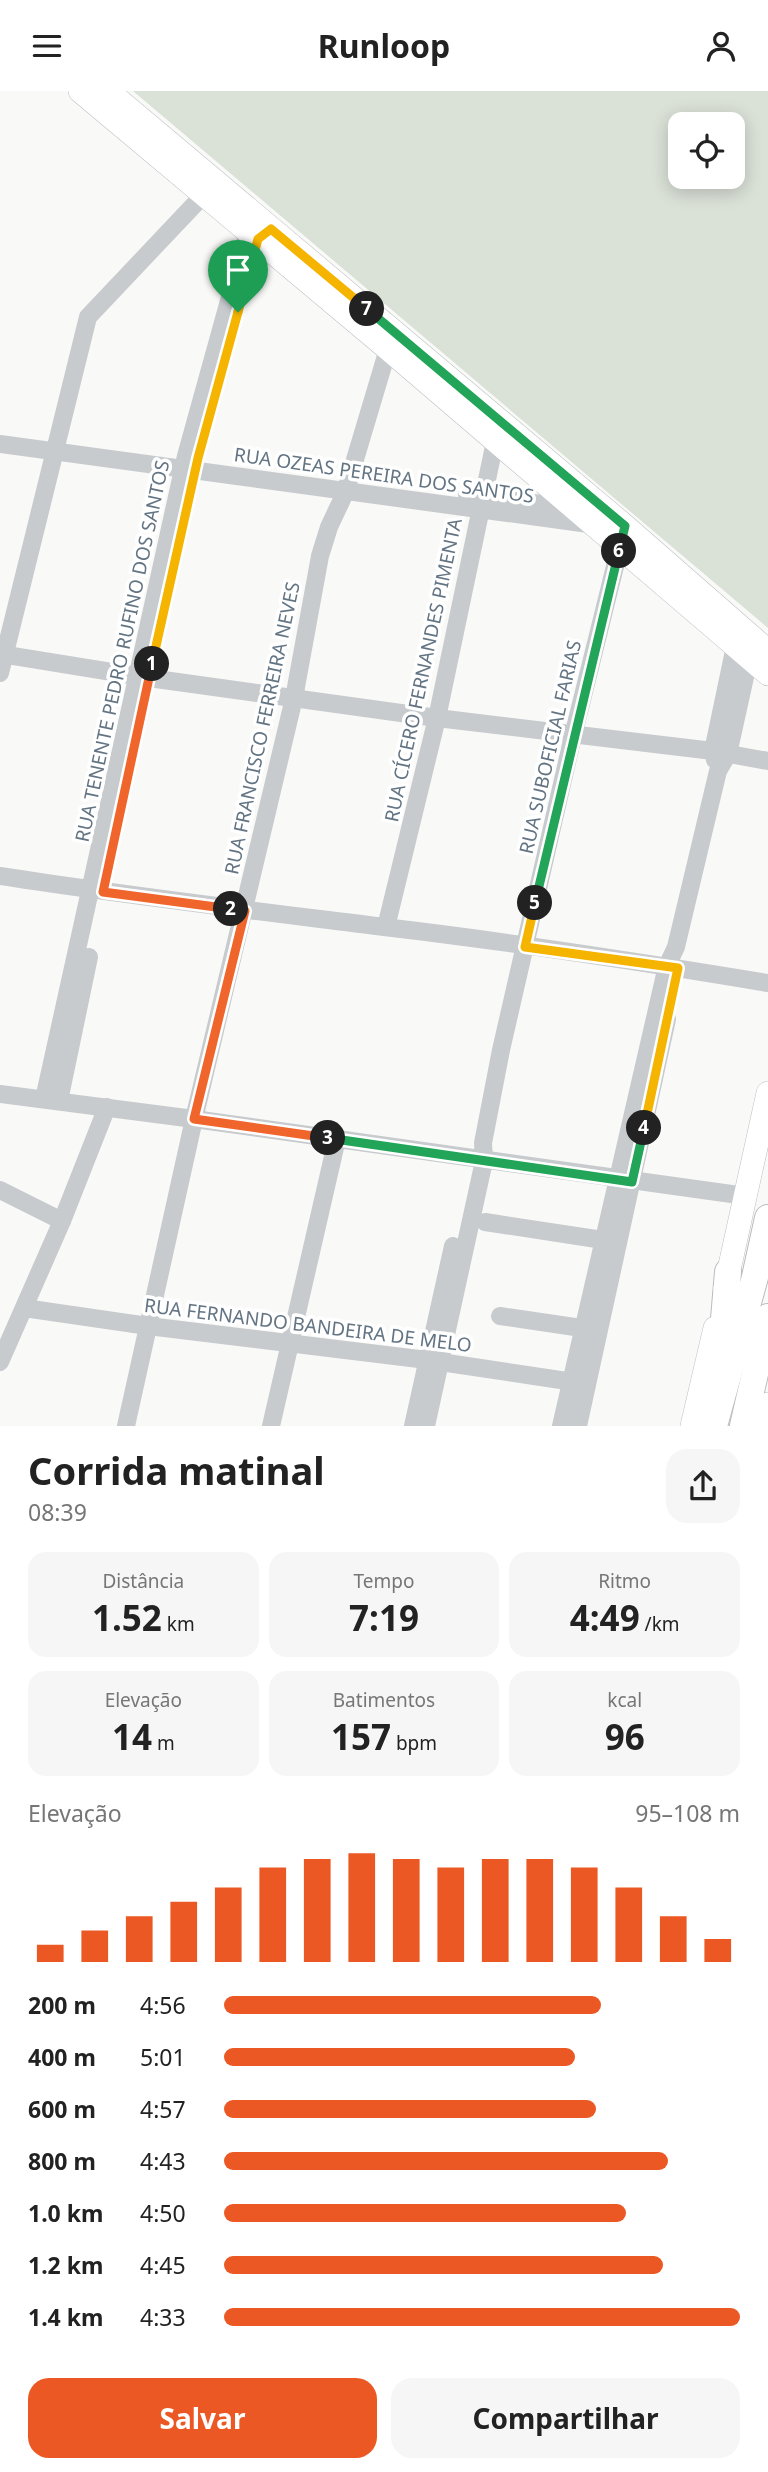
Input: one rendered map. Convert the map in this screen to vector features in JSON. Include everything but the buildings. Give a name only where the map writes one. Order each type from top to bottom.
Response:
[{"type":"highway","points":[[707,1423],[755,1277],[768,1218]]},
{"type":"highway","points":[[707,1423],[728,1272]]},
{"type":"highway","points":[[743,1426],[768,1317]]},
{"type":"main road","points":[[80,91],[107,98],[205,186],[391,340],[750,646],[768,674]]},
{"type":"main road","points":[[497,431],[575,508],[596,525],[623,536]]},
{"type":"main road","points":[[728,1272],[768,1093]]},
{"type":"main road","points":[[763,1426],[768,1404]]},
{"type":"street","points":[[0,673],[2,654],[51,446],[76,318],[84,306],[205,186]]},
{"type":"street","name":"RUA TENENTE PEDRO RUFINO DOS SANTOS","points":[[52,1100],[191,463],[260,230]]},
{"type":"street","name":"RUA FRANCISCO FERREIRA NEVES","points":[[126,1426],[194,1119],[294,698],[320,556],[329,527],[347,487],[391,340]]},
{"type":"street","name":"RUA CÍCERO FERNANDES PIMENTA","points":[[386,927],[437,719],[497,431]]},
{"type":"street","name":"RUA OZEAS PEREIRA DOS SANTOS","points":[[0,432],[51,446]]},
{"type":"street","name":"RUA OZEAS PEREIRA DOS SANTOS","points":[[0,444],[51,446],[191,463],[347,487],[482,503],[575,508]]},
{"type":"street","points":[[0,636],[51,446]]},
{"type":"street","name":"RUA OZEAS PEREIRA DOS SANTOS","points":[[482,503],[596,525]]},
{"type":"street","name":"RUA SUBOFICIAL FARIAS","points":[[413,1426],[433,1361],[573,736],[623,536]]},
{"type":"street","points":[[561,1426],[579,1383],[721,753],[750,646]]},
{"type":"street","points":[[2,654],[437,719],[768,761]]},
{"type":"street","points":[[0,876],[245,911],[386,927],[768,983]]},
{"type":"street","points":[[0,1094],[337,1139],[480,1154],[625,1181],[746,1196]]},
{"type":"street","points":[[0,1362],[7,1325],[24,1308],[107,1107]]},
{"type":"street","points":[[271,1426],[337,1139]]},
{"type":"street","points":[[0,1191],[62,1221]]},
{"type":"street","points":[[485,1222],[612,1242]]},
{"type":"street","name":"RUA FERNANDO BANDEIRA DE MELO","points":[[24,1308],[433,1361],[579,1383]]},
{"type":"street","points":[[500,1316],[591,1329]]},
{"type":"street","name":"RUA SUBOFICIAL FARIAS","points":[[426,1426],[433,1361]]},
{"type":"street","points":[[578,1426],[579,1383]]},
{"type":"shaded area","points":[[133,91],[768,91],[768,628]]},
{"type":"route","points":[[271,229],[625,526],[525,947],[678,968],[632,1182],[194,1119],[245,911],[103,892],[198,458],[238,312],[258,239],[271,229]]}]
